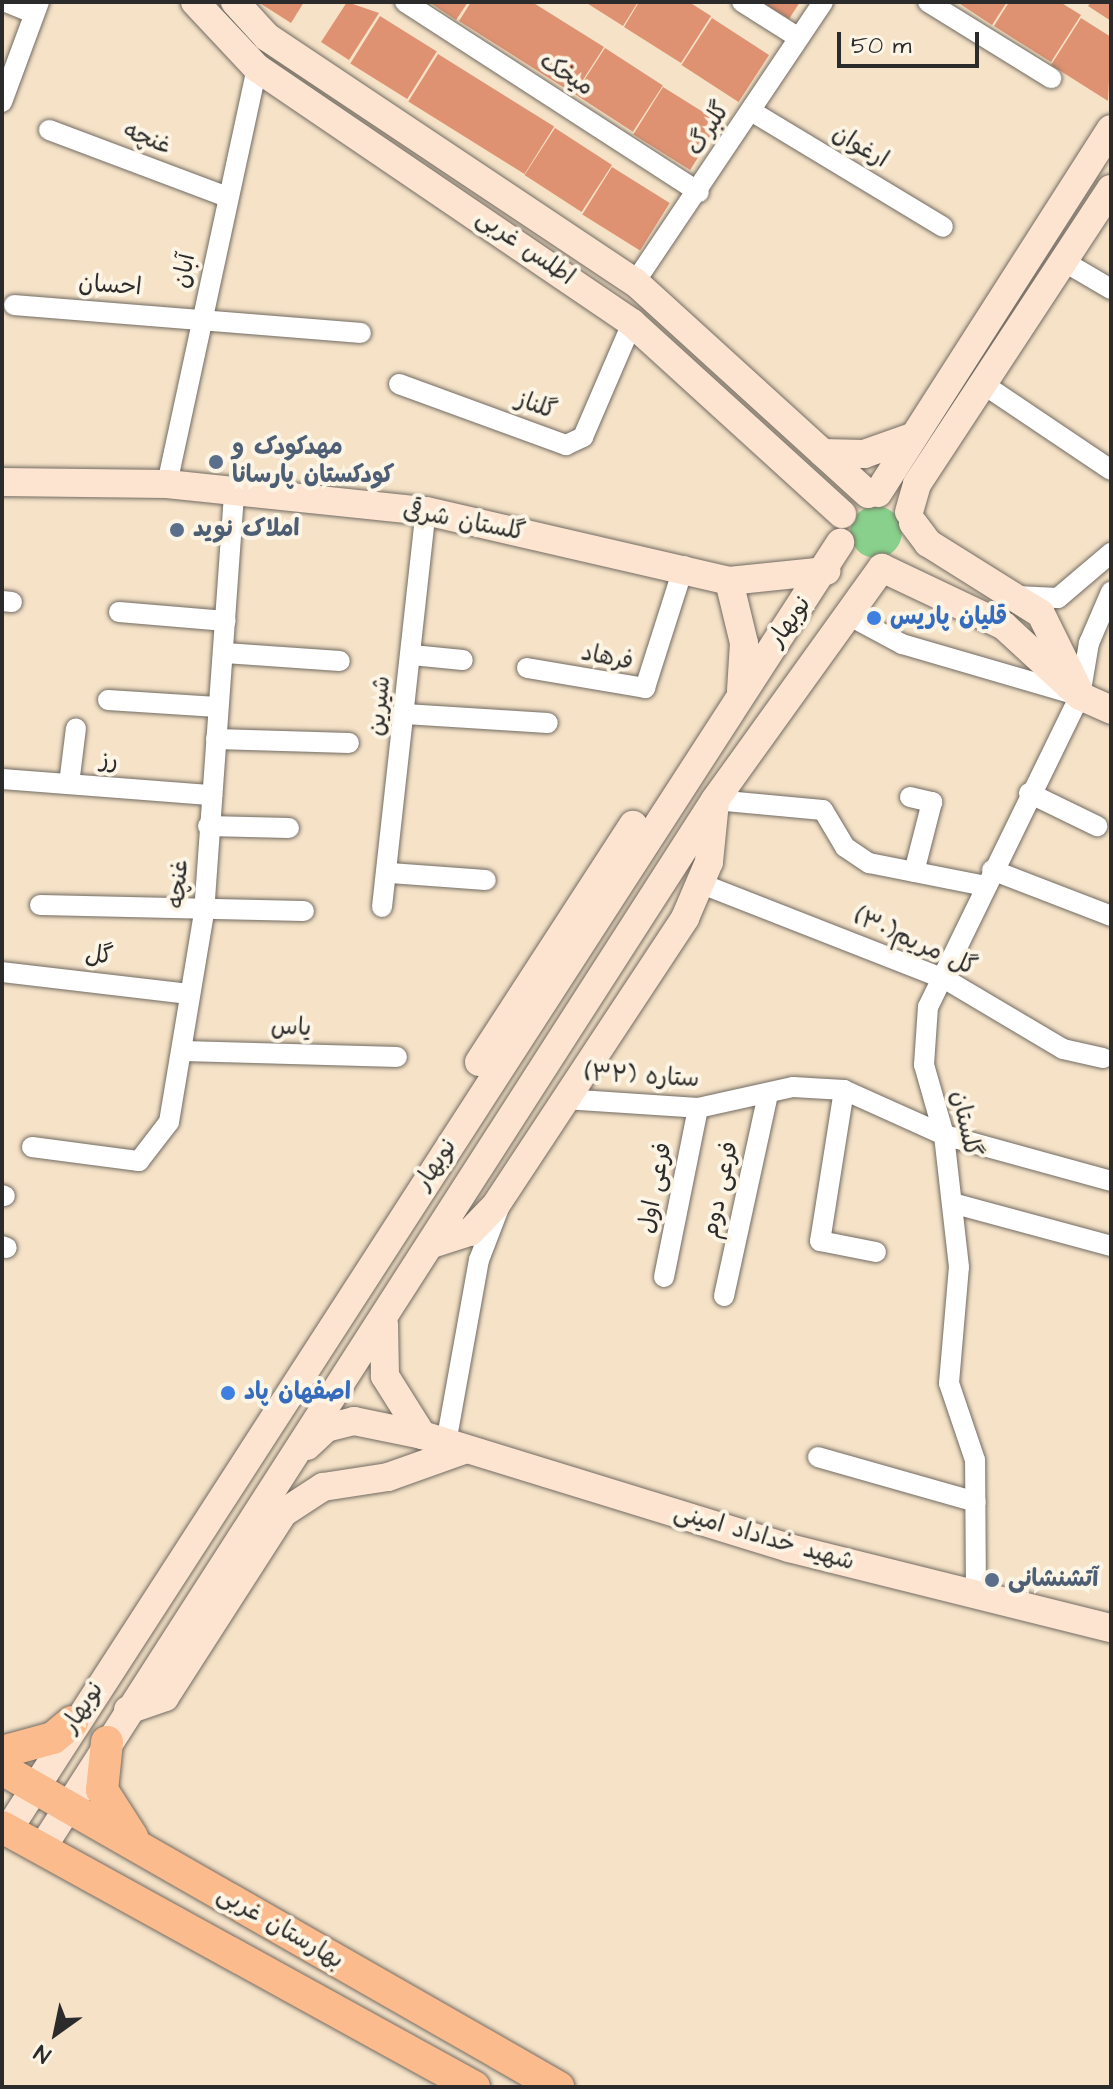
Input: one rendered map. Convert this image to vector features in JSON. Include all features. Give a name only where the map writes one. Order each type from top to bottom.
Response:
[{"type":"main road","points":[[2,1752],[53,1738],[72,1722]]},
{"type":"main road","points":[[107,1742],[102,1790],[113,1816],[149,1853]]},
{"type":"main road","name":"بهارستان غربی","points":[[2,1769],[558,2087]]},
{"type":"main road","name":"بهارستان غربی","points":[[5,1828],[474,2087]]},
{"type":"street","points":[[2,102],[36,7],[6,2]]},
{"type":"street","name":"اطلس غربی","points":[[195,2],[257,68],[632,323],[842,514]]},
{"type":"street","name":"اطلس غربی","points":[[235,2],[267,37],[635,282],[823,453],[873,494]]},
{"type":"street","name":"میخک","points":[[405,2],[699,192]]},
{"type":"street","points":[[742,2],[799,38]]},
{"type":"street","name":"گلبرگ","points":[[635,282],[699,192],[823,2]]},
{"type":"street","points":[[928,2],[1051,78]]},
{"type":"street","name":"آبان","points":[[167,484],[257,68]]},
{"type":"street","name":"ارغوان","points":[[751,111],[943,227]]},
{"type":"street","points":[[1080,696],[1004,626],[882,568],[852,560],[840,543],[842,514],[873,494],[1111,129]]},
{"type":"street","name":"غنچه","points":[[49,130],[227,197]]},
{"type":"street","points":[[882,568],[907,552],[917,484],[1111,189]]},
{"type":"street","points":[[1063,261],[1111,289]]},
{"type":"street","name":"احسان","points":[[14,305],[361,333]]},
{"type":"street","name":"گلناز","points":[[399,384],[566,445],[583,437],[632,323]]},
{"type":"street","points":[[983,384],[1111,470]]},
{"type":"street","points":[[823,453],[864,454],[912,436]]},
{"type":"street","name":"گلستان شرقی","points":[[2,482],[167,484],[426,511],[684,566],[729,581],[826,571]]},
{"type":"street","name":"غنچه","points":[[32,1147],[139,1161],[169,1122],[184,1051],[204,913],[217,707],[225,653],[234,490]]},
{"type":"street","points":[[873,494],[911,517],[928,543],[1041,614],[1080,696]]},
{"type":"street","name":"شیرین","points":[[382,907],[390,873],[426,511]]},
{"type":"street","name":"نوبهار","points":[[5,1828],[166,1582],[259,1424],[356,1273],[456,1133],[745,687],[826,571],[840,543]]},
{"type":"street","points":[[1015,596],[1058,598],[1111,553]]},
{"type":"street","name":"فرهاد","points":[[527,668],[645,688],[684,566]]},
{"type":"street","name":"نوبهار","points":[[42,1848],[66,1805],[385,1317],[715,800],[882,568]]},
{"type":"street","points":[[356,1273],[685,748],[745,687],[729,581]]},
{"type":"street","name":"گلستان","points":[[976,1594],[975,1460],[949,1383],[959,1267],[944,1135],[924,1065],[928,1007],[945,979],[1029,793],[1080,696],[1089,643],[1111,592]]},
{"type":"street","points":[[119,612],[226,621]]},
{"type":"street","points":[[846,614],[902,644],[1080,696],[1111,710]]},
{"type":"street","points":[[225,653],[340,661]]},
{"type":"street","points":[[412,655],[463,660]]},
{"type":"street","points":[[108,700],[217,707]]},
{"type":"street","points":[[405,714],[548,723]]},
{"type":"street","points":[[69,784],[76,728]]},
{"type":"street","points":[[216,739],[349,743]]},
{"type":"street","name":"رز","points":[[2,779],[212,795]]},
{"type":"street","points":[[1029,793],[1097,826]]},
{"type":"street","points":[[910,797],[932,802],[914,872]]},
{"type":"street","points":[[432,1244],[470,1232],[506,1190],[702,884],[716,832],[715,800],[823,810],[845,847],[869,863],[914,872],[989,878],[1111,916]]},
{"type":"street","points":[[208,826],[289,828]]},
{"type":"street","points":[[390,873],[486,880]]},
{"type":"street","name":"گل مریم(۳۰)","points":[[702,884],[945,979],[1063,1049],[1103,1058]]},
{"type":"street","points":[[40,905],[204,913],[304,911]]},
{"type":"street","name":"گل","points":[[2,972],[190,994]]},
{"type":"street","name":"یاس","points":[[184,1051],[397,1057]]},
{"type":"street","name":"ستاره (۳۲)","points":[[564,1099],[698,1108],[768,1095],[793,1087],[844,1090],[944,1135],[1111,1181]]},
{"type":"street","points":[[844,1090],[820,1241],[876,1252]]},
{"type":"street","name":"فرعی دوم","points":[[724,1296],[768,1095]]},
{"type":"street","name":"فرعی اول","points":[[664,1277],[698,1108]]},
{"type":"street","points":[[456,1133],[480,1135],[487,1158]]},
{"type":"street","points":[[128,1710],[165,1697],[283,1513],[323,1487],[388,1477],[444,1442],[479,1260],[506,1190]]},
{"type":"street","points":[[952,1203],[1111,1246]]},
{"type":"street","points":[[385,1317],[380,1360],[392,1395],[444,1442]]},
{"type":"street","name":"شهید خداداد امینی","points":[[292,1460],[326,1428],[354,1421],[444,1442],[789,1548],[1111,1628]]},
{"type":"street","points":[[126,1645],[128,1617],[259,1424]]},
{"type":"street","points":[[818,1457],[976,1502]]},
{"type":"street","points":[[166,1582],[175,1606],[196,1606]]},
{"type":"green space","points":[[876,506],[895,513],[902,532],[895,551],[876,558],[857,551],[850,532],[857,513]]},
{"type":"building","points":[[258,2],[304,2],[291,23]]},
{"type":"building","points":[[347,2],[379,13],[349,60],[321,42]]},
{"type":"building","points":[[429,2],[468,2],[456,20]]},
{"type":"building","points":[[471,2],[532,2],[604,47],[574,94],[459,21]]},
{"type":"building","points":[[585,2],[638,2],[623,26]]},
{"type":"building","points":[[639,2],[689,2],[711,16],[681,63],[624,27]]},
{"type":"building","points":[[762,2],[800,2],[789,19]]},
{"type":"building","points":[[957,2],[1007,2],[992,25]]},
{"type":"building","points":[[1009,2],[1060,2],[1081,15],[1051,62],[994,26]]},
{"type":"building","points":[[1091,2],[1111,2],[1111,21],[1088,6]]},
{"type":"building","points":[[380,16],[437,52],[407,99],[350,63]]},
{"type":"building","points":[[712,18],[769,55],[739,102],[682,65]]},
{"type":"building","points":[[1081,18],[1111,37],[1108,101],[1051,65]]},
{"type":"building","points":[[605,48],[663,86],[633,132],[575,94]]},
{"type":"building","points":[[438,54],[554,127],[525,174],[408,101]]},
{"type":"building","points":[[663,87],[720,123],[690,170],[633,134]]},
{"type":"building","points":[[555,128],[612,165],[582,212],[525,175]]},
{"type":"building","points":[[612,167],[670,203],[640,251],[582,214]]},
{"type":"place","name":"مهدکودک و کودکستان پارسانا","points":[[216,462]]},
{"type":"place","name":"املاک نوید","points":[[177,530]]},
{"type":"place","name":"قلیان پاریس","points":[[874,618]]},
{"type":"place","name":"اصفهان پاد","points":[[228,1393]]},
{"type":"place","name":"آتشنشانی","points":[[992,1580]]}]
